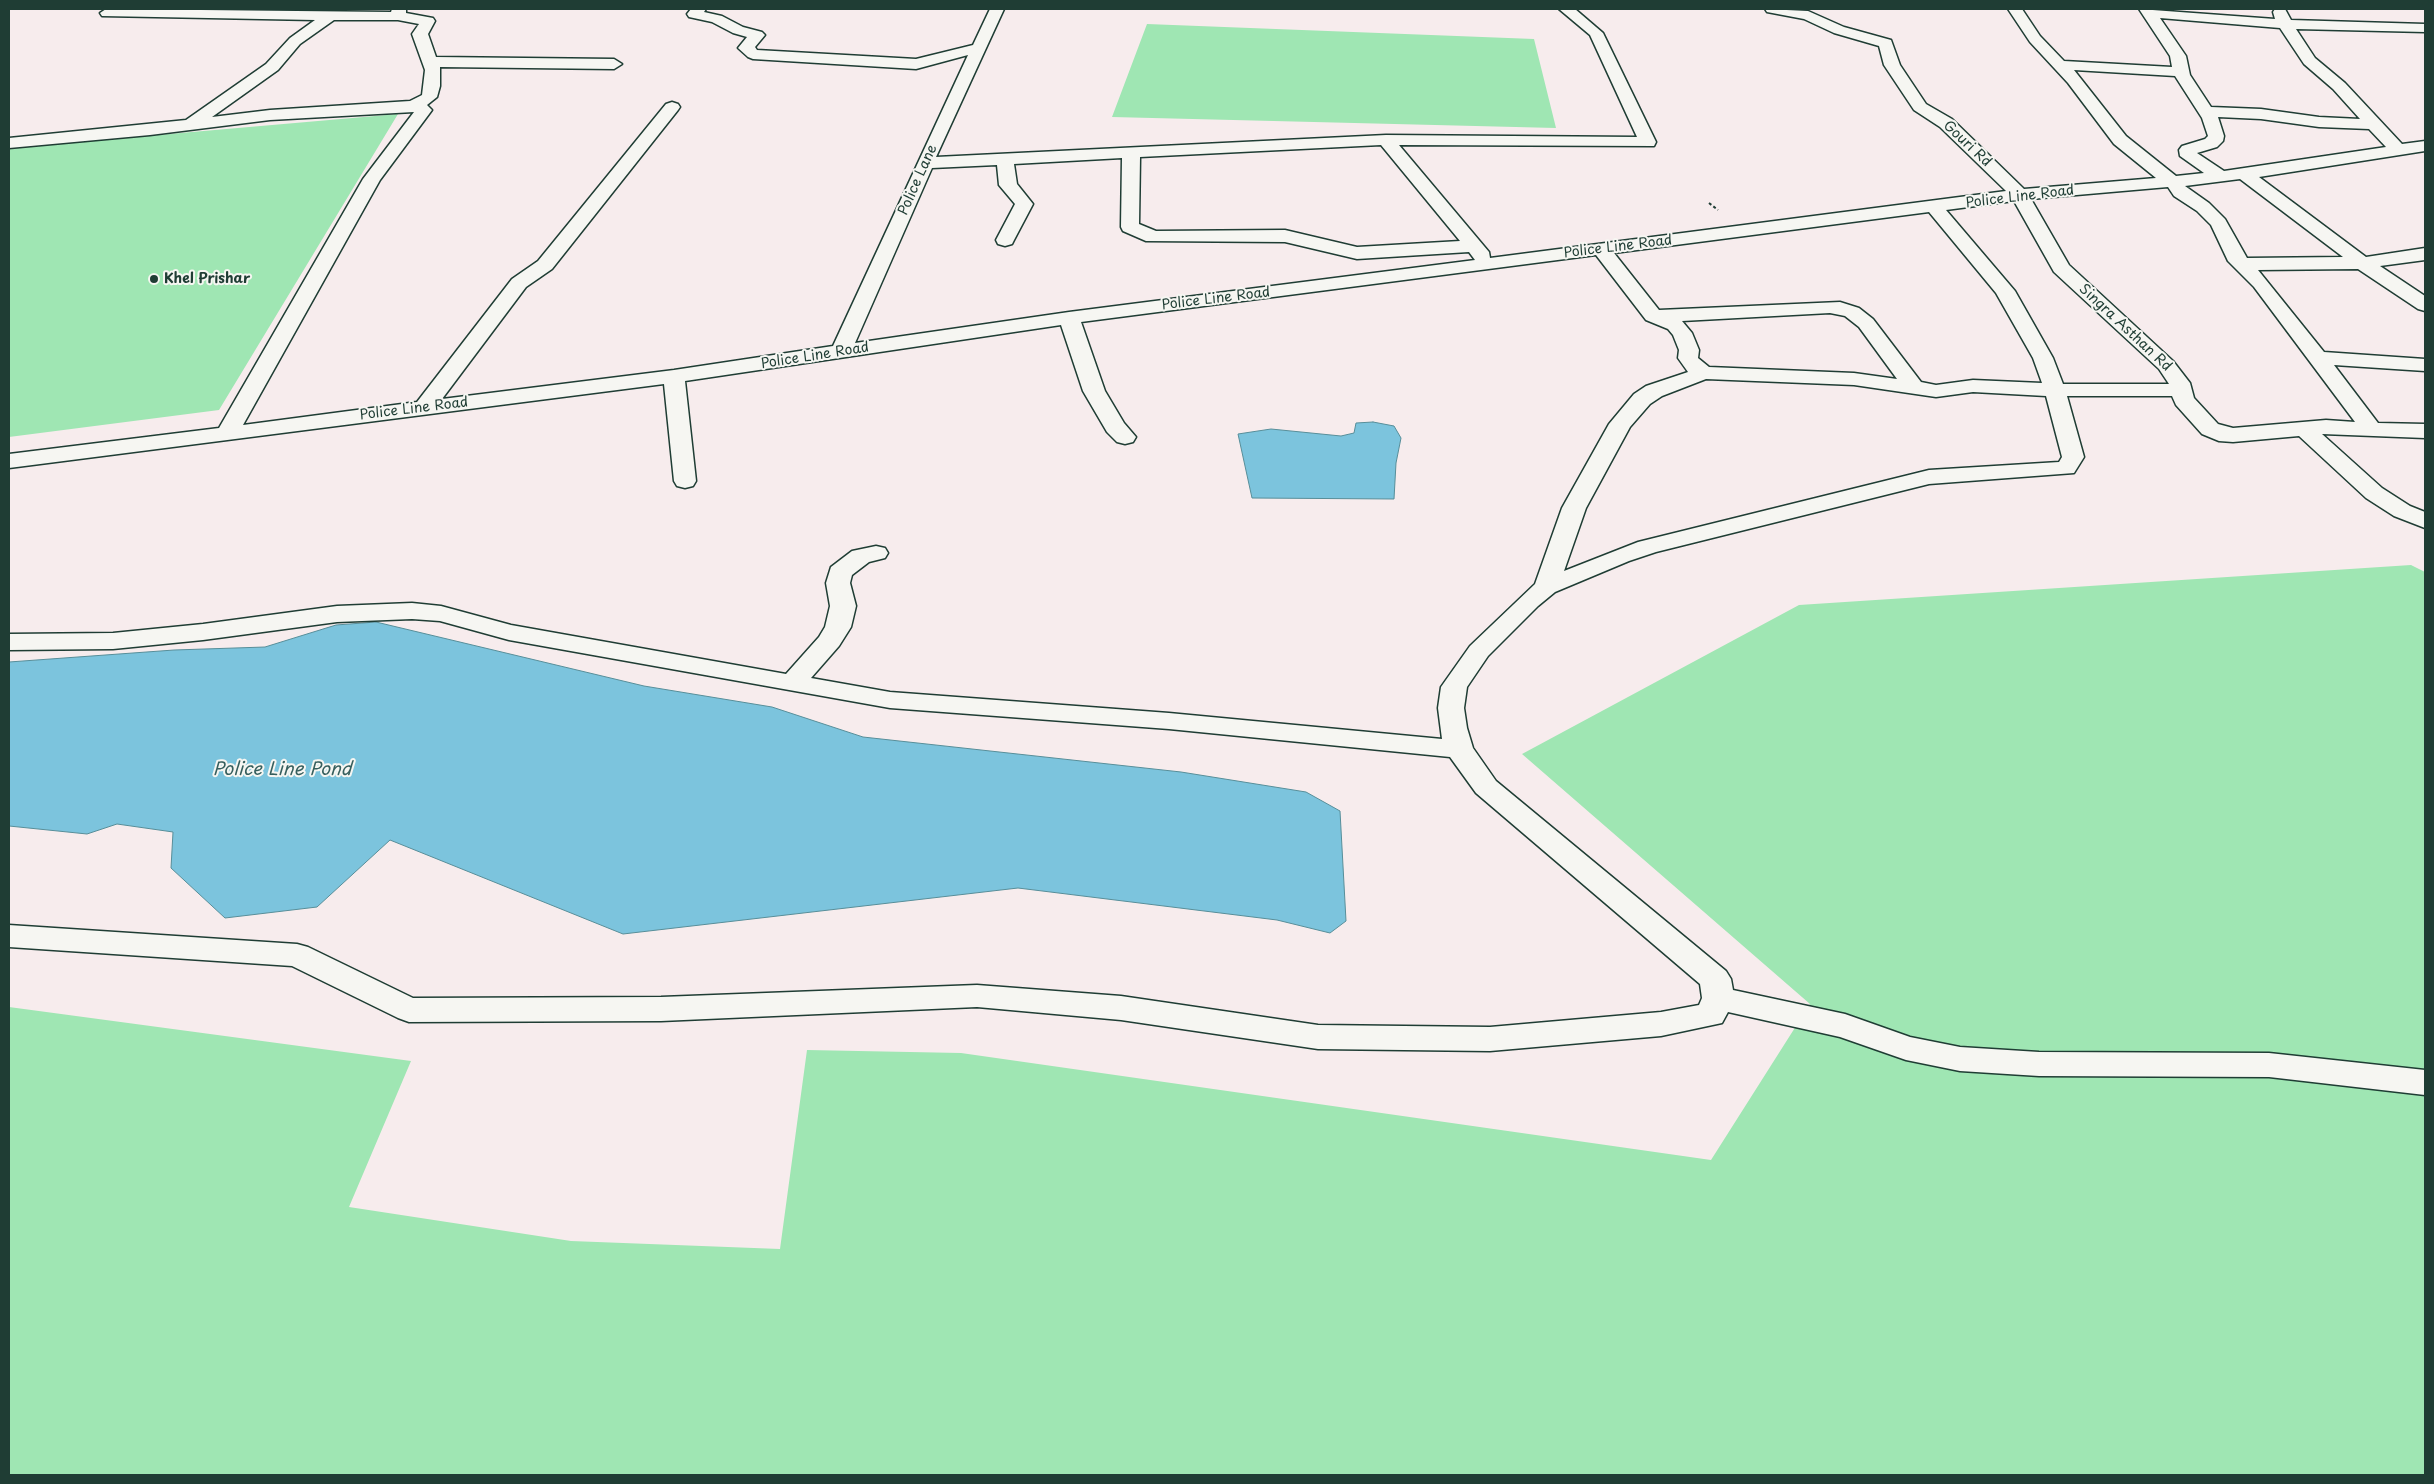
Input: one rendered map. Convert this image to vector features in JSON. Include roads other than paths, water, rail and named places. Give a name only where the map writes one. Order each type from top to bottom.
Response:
[{"type":"street","points":[[698,9],[694,14],[716,19],[738,30],[757,35],[746,48],[753,54],[916,64],[978,48]]},
{"type":"street","name":"Police Lane","points":[[841,352],[925,163],[997,9]]},
{"type":"street","points":[[925,163],[1386,140],[1648,142],[1596,33],[1566,9]]},
{"type":"street","name":"Gouri Rd","points":[[1772,9],[1808,15],[1839,30],[1886,43],[1892,65],[1904,86],[1920,107],[1946,122],[2020,195]]},
{"type":"street","points":[[2015,9],[2035,39],[2061,65],[2120,140],[2174,183],[2180,192],[2203,207],[2219,223],[2241,264],[2261,283],[2370,427]]},
{"type":"street","points":[[2148,11],[2283,16],[2425,28]]},
{"type":"street","points":[[2148,11],[2178,56],[2182,72],[2205,112],[2216,136],[2215,141],[2188,150],[2188,152],[2194,161],[2221,177]]},
{"type":"street","points":[[107,13],[330,16],[398,12],[428,21],[420,34],[433,70],[429,97],[414,106]]},
{"type":"street","points":[[192,124],[272,67],[295,40],[330,16]]},
{"type":"street","points":[[2283,16],[2309,61],[2339,86],[2398,150]]},
{"type":"street","points":[[431,62],[614,64]]},
{"type":"street","points":[[2061,65],[2182,72]]},
{"type":"street","points":[[9,143],[270,115],[414,106],[424,110],[372,179],[227,433]]},
{"type":"street","points":[[424,408],[519,283],[546,265],[672,107]]},
{"type":"street","points":[[2205,112],[2261,114],[2319,122],[2374,124]]},
{"type":"street","points":[[1386,140],[1473,246],[1490,263]]},
{"type":"street","name":"Police Line Road","points":[[9,461],[674,376],[1069,318],[1490,263],[1935,208],[2020,195],[2174,183],[2425,147]]},
{"type":"street","points":[[1131,153],[1130,227],[1153,237],[1285,236],[1357,253],[1473,246]]},
{"type":"street","points":[[1005,160],[1008,185],[1024,204],[1005,240]]},
{"type":"street","points":[[2244,174],[2362,263],[2420,299]]},
{"type":"street","name":"Singra Asthan Rd","points":[[2020,195],[2061,268],[2166,365],[2173,373],[2184,400],[2192,412],[2210,429],[2219,434],[2250,434],[2304,428],[2370,427],[2425,431]]},
{"type":"street","points":[[9,936],[297,955],[409,1010],[661,1008],[977,996],[1121,1008],[1318,1037],[1490,1039],[1661,1024],[1711,1015],[1718,998],[1715,979],[1486,787],[1459,750],[1453,728],[1451,708],[1454,687],[1479,651],[1529,600],[1546,588],[1647,547],[1928,477],[2066,468],[2073,457],[2055,390],[2043,358],[2005,291],[1935,208]]},
{"type":"street","points":[[1601,249],[1653,316],[1675,325],[1686,339],[1688,358],[1693,366],[1704,373]]},
{"type":"street","points":[[2241,264],[2362,263],[2425,254]]},
{"type":"street","points":[[1653,316],[1749,313],[1830,306],[1840,308],[1860,316],[1914,388]]},
{"type":"street","points":[[1069,318],[1094,392],[1115,427],[1125,437]]},
{"type":"street","points":[[2317,358],[2425,365]]},
{"type":"street","points":[[1546,588],[1574,508],[1620,424],[1642,398],[1654,391],[1704,373],[1854,379],[1936,391],[1973,386],[2055,390],[2181,390]]},
{"type":"street","points":[[674,376],[684,481]]},
{"type":"street","points":[[2304,428],[2374,493],[2402,511],[2425,521]]},
{"type":"street","points":[[792,683],[830,641],[838,627],[843,606],[838,584],[840,572],[861,556],[876,553]]},
{"type":"street","points":[[9,642],[113,641],[336,614],[412,611],[441,614],[509,632],[890,700],[1169,721],[1459,750]]},
{"type":"street","points":[[1718,998],[1845,1026],[1906,1048],[1960,1059],[2039,1064],[2269,1065],[2425,1083]]},
{"type":"water","points":[[1373,422],[1394,426],[1401,438],[1396,463],[1394,499],[1252,498],[1238,434],[1271,429],[1341,436],[1354,433],[1356,423]]},
{"type":"water","name":"Police Line Pond","points":[[376,622],[644,686],[772,707],[863,737],[1181,772],[1306,792],[1340,811],[1346,921],[1330,933],[1277,920],[1018,888],[623,934],[390,840],[317,907],[225,918],[171,868],[173,832],[117,824],[87,834],[9,826],[9,662],[174,650],[265,647],[336,625]]},
{"type":"place","name":"Khel Prishar","points":[[154,279]]}]
